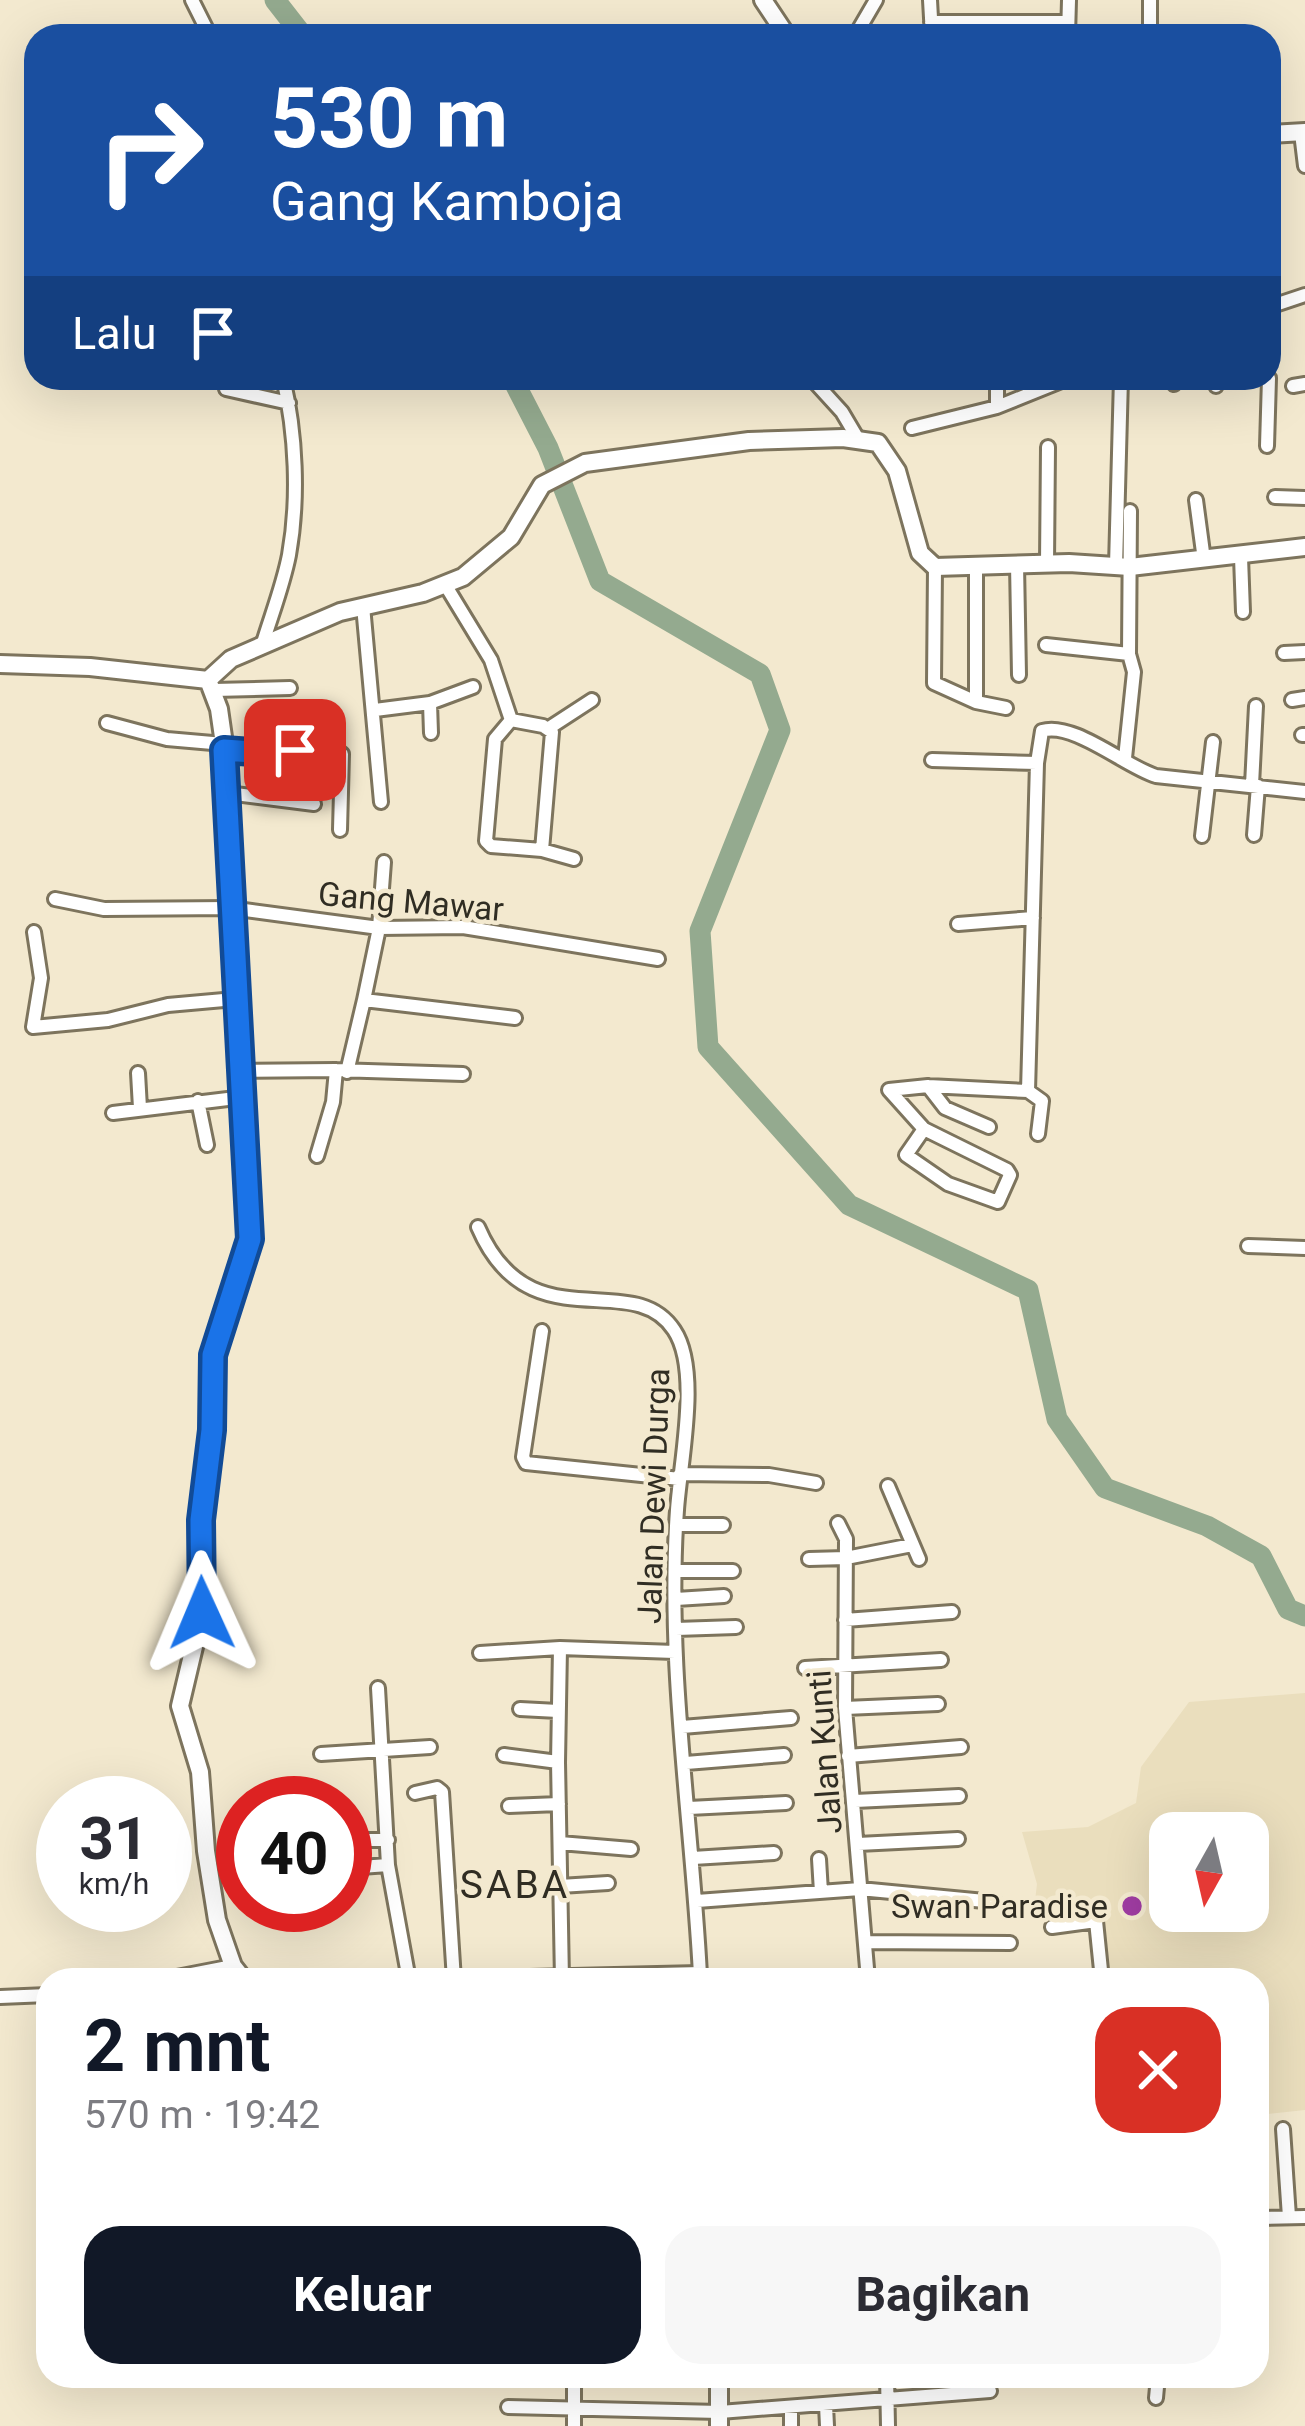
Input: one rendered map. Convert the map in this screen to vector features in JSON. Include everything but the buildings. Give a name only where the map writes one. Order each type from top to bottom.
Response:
[{"type":"street","points":[[1303,132],[1305,166]]},
{"type":"street","points":[[234,390],[289,403]]},
{"type":"street","points":[[262,646],[289,554],[296,483],[286,390]]},
{"type":"street","points":[[822,390],[858,439]]},
{"type":"street","points":[[997,390],[997,407]]},
{"type":"street","points":[[912,428],[997,407],[1039,390]]},
{"type":"street","points":[[1121,390],[1123,567],[1134,672],[1125,758]]},
{"type":"street","points":[[1267,446],[1279,390]]},
{"type":"street","points":[[236,1968],[217,1920],[200,1772],[180,1703],[202,1613],[201,1520],[212,1430],[213,1355],[250,1239],[224,747],[211,685],[224,664],[363,606],[446,586],[478,567],[511,537],[542,485],[585,463],[749,441],[858,439],[878,443],[897,471],[920,554],[935,567],[1123,567],[1305,547]]},
{"type":"street","points":[[1047,564],[1048,447]]},
{"type":"street","points":[[1275,497],[1305,498]]},
{"type":"street","points":[[1196,500],[1204,560]]},
{"type":"street","points":[[1123,567],[1130,511]]},
{"type":"street","points":[[1240,557],[1244,612]]},
{"type":"street","points":[[1017,564],[1019,675]]},
{"type":"street","points":[[935,567],[934,682],[976,702],[1006,708]]},
{"type":"street","points":[[976,567],[976,702]]},
{"type":"street","points":[[446,586],[491,660],[512,720]]},
{"type":"street","points":[[363,606],[381,802]]},
{"type":"street","points":[[1046,645],[1129,654]]},
{"type":"street","points":[[1284,653],[1305,652]]},
{"type":"street","points":[[0,664],[90,667],[211,685],[290,688]]},
{"type":"street","points":[[375,710],[430,703],[473,687]]},
{"type":"street","points":[[512,720],[549,728],[592,700]]},
{"type":"street","points":[[430,703],[431,733]]},
{"type":"street","points":[[1254,835],[1256,706]]},
{"type":"street","points":[[512,720],[495,739],[484,838],[491,846],[542,850],[574,859]]},
{"type":"street","points":[[107,723],[186,742],[280,754],[338,751],[340,830]]},
{"type":"street","points":[[542,850],[553,741],[549,728]]},
{"type":"street","points":[[1028,1091],[1040,733],[1049,728],[1125,758],[1134,768],[1156,776],[1305,791]]},
{"type":"street","points":[[1202,836],[1214,742]]},
{"type":"street","points":[[932,760],[1037,763]]},
{"type":"street","points":[[227,793],[314,804]]},
{"type":"street","points":[[317,1156],[364,1000],[379,928],[384,862]]},
{"type":"street","name":"Gang Mawar","points":[[55,899],[104,909],[230,908],[379,928],[463,927],[658,958]]},
{"type":"street","points":[[958,925],[1034,918]]},
{"type":"street","points":[[34,932],[41,978],[33,1028],[235,999]]},
{"type":"street","points":[[364,1000],[515,1018]]},
{"type":"street","points":[[241,1071],[463,1074]]},
{"type":"street","points":[[138,1073],[140,1108]]},
{"type":"street","points":[[928,1086],[945,1108],[989,1127]]},
{"type":"street","points":[[924,1129],[906,1154],[948,1184],[993,1202],[1000,1200],[1010,1175],[1007,1170],[924,1129],[889,1090],[928,1086],[1028,1091],[1041,1098],[1038,1134]]},
{"type":"street","points":[[113,1113],[244,1097]]},
{"type":"street","points":[[198,1101],[207,1145]]},
{"type":"street","name":"Jalan Dewi Durga","points":[[478,1227],[499,1265],[524,1288],[645,1308],[671,1325],[679,1338],[686,1367],[676,1525],[675,1652],[701,1968]]},
{"type":"street","points":[[1248,1246],[1305,1248]]},
{"type":"street","points":[[542,1331],[523,1457],[526,1463],[680,1476],[769,1475],[816,1483]]},
{"type":"street","points":[[888,1486],[919,1559]]},
{"type":"street","name":"Jalan Kunti","points":[[838,1523],[846,1539],[845,1708],[867,1968]]},
{"type":"street","points":[[676,1525],[723,1525]]},
{"type":"street","points":[[809,1559],[846,1558],[912,1545]]},
{"type":"street","points":[[676,1571],[733,1570]]},
{"type":"street","points":[[676,1599],[724,1596]]},
{"type":"street","points":[[845,1620],[952,1612]]},
{"type":"street","points":[[676,1629],[736,1627]]},
{"type":"street","points":[[480,1653],[560,1648],[675,1652]]},
{"type":"street","points":[[560,1648],[562,1968]]},
{"type":"street","points":[[805,1668],[941,1660]]},
{"type":"street","points":[[378,1688],[388,1865],[407,1968]]},
{"type":"street","points":[[845,1708],[938,1704]]},
{"type":"street","points":[[520,1709],[558,1711]]},
{"type":"street","points":[[682,1727],[790,1718]]},
{"type":"street","points":[[321,1754],[430,1747]]},
{"type":"street","points":[[848,1756],[961,1748]]},
{"type":"street","points":[[504,1755],[558,1762]]},
{"type":"street","points":[[686,1762],[784,1756]]},
{"type":"street","points":[[415,1793],[437,1788],[442,1792],[453,1968]]},
{"type":"street","points":[[855,1801],[959,1796]]},
{"type":"street","points":[[688,1808],[785,1803]]},
{"type":"street","points":[[509,1806],[559,1804]]},
{"type":"street","points":[[858,1844],[958,1839]]},
{"type":"street","points":[[372,1840],[388,1840]]},
{"type":"street","points":[[560,1843],[631,1849]]},
{"type":"street","points":[[693,1858],[774,1853]]},
{"type":"street","points":[[819,1859],[821,1892]]},
{"type":"street","points":[[372,1866],[388,1865]]},
{"type":"street","points":[[560,1886],[608,1883]]},
{"type":"street","points":[[697,1901],[860,1889],[995,1901]]},
{"type":"street","points":[[1052,1927],[1096,1921],[1101,1968]]},
{"type":"street","points":[[866,1942],[1010,1943]]},
{"type":"street","points":[[0,1997],[36,1996]]},
{"type":"street","points":[[1283,2129],[1288,2217]]},
{"type":"street","points":[[1269,2218],[1305,2217]]},
{"type":"street","points":[[574,2388],[574,2426]]},
{"type":"street","points":[[719,2388],[720,2419]]},
{"type":"street","points":[[887,2388],[888,2426]]},
{"type":"street","points":[[1156,2398],[1157,2388]]},
{"type":"street","points":[[508,2407],[720,2419],[791,2408],[990,2391]]},
{"type":"street","points":[[826,2405],[827,2426]]},
{"type":"street","points":[[791,2408],[791,2426]]},
{"type":"shaded area","name":"Swan Paradise","points":[[1305,1693],[1305,2110],[1269,2114],[1269,1968],[1101,1968],[1092,1900],[1035,1901],[1037,1884],[1022,1832],[1088,1827],[1136,1803],[1141,1767],[1189,1702]]},
{"type":"waterway","points":[[275,0],[294,24]]},
{"type":"waterway","points":[[518,390],[548,448],[600,581],[760,674],[780,730],[700,931],[708,1047],[849,1205],[1028,1290],[1057,1419],[1105,1488],[1207,1526],[1261,1556],[1288,1609],[1305,1616]]},
{"type":"place","name":"Swan Paradise","points":[[1132,1906]]},
{"type":"district","name":"SABA","points":[[515,1884]]},
{"type":"route","points":[[202,1613],[201,1520],[212,1430],[213,1355],[250,1239],[224,750],[280,754],[295,750]]}]
